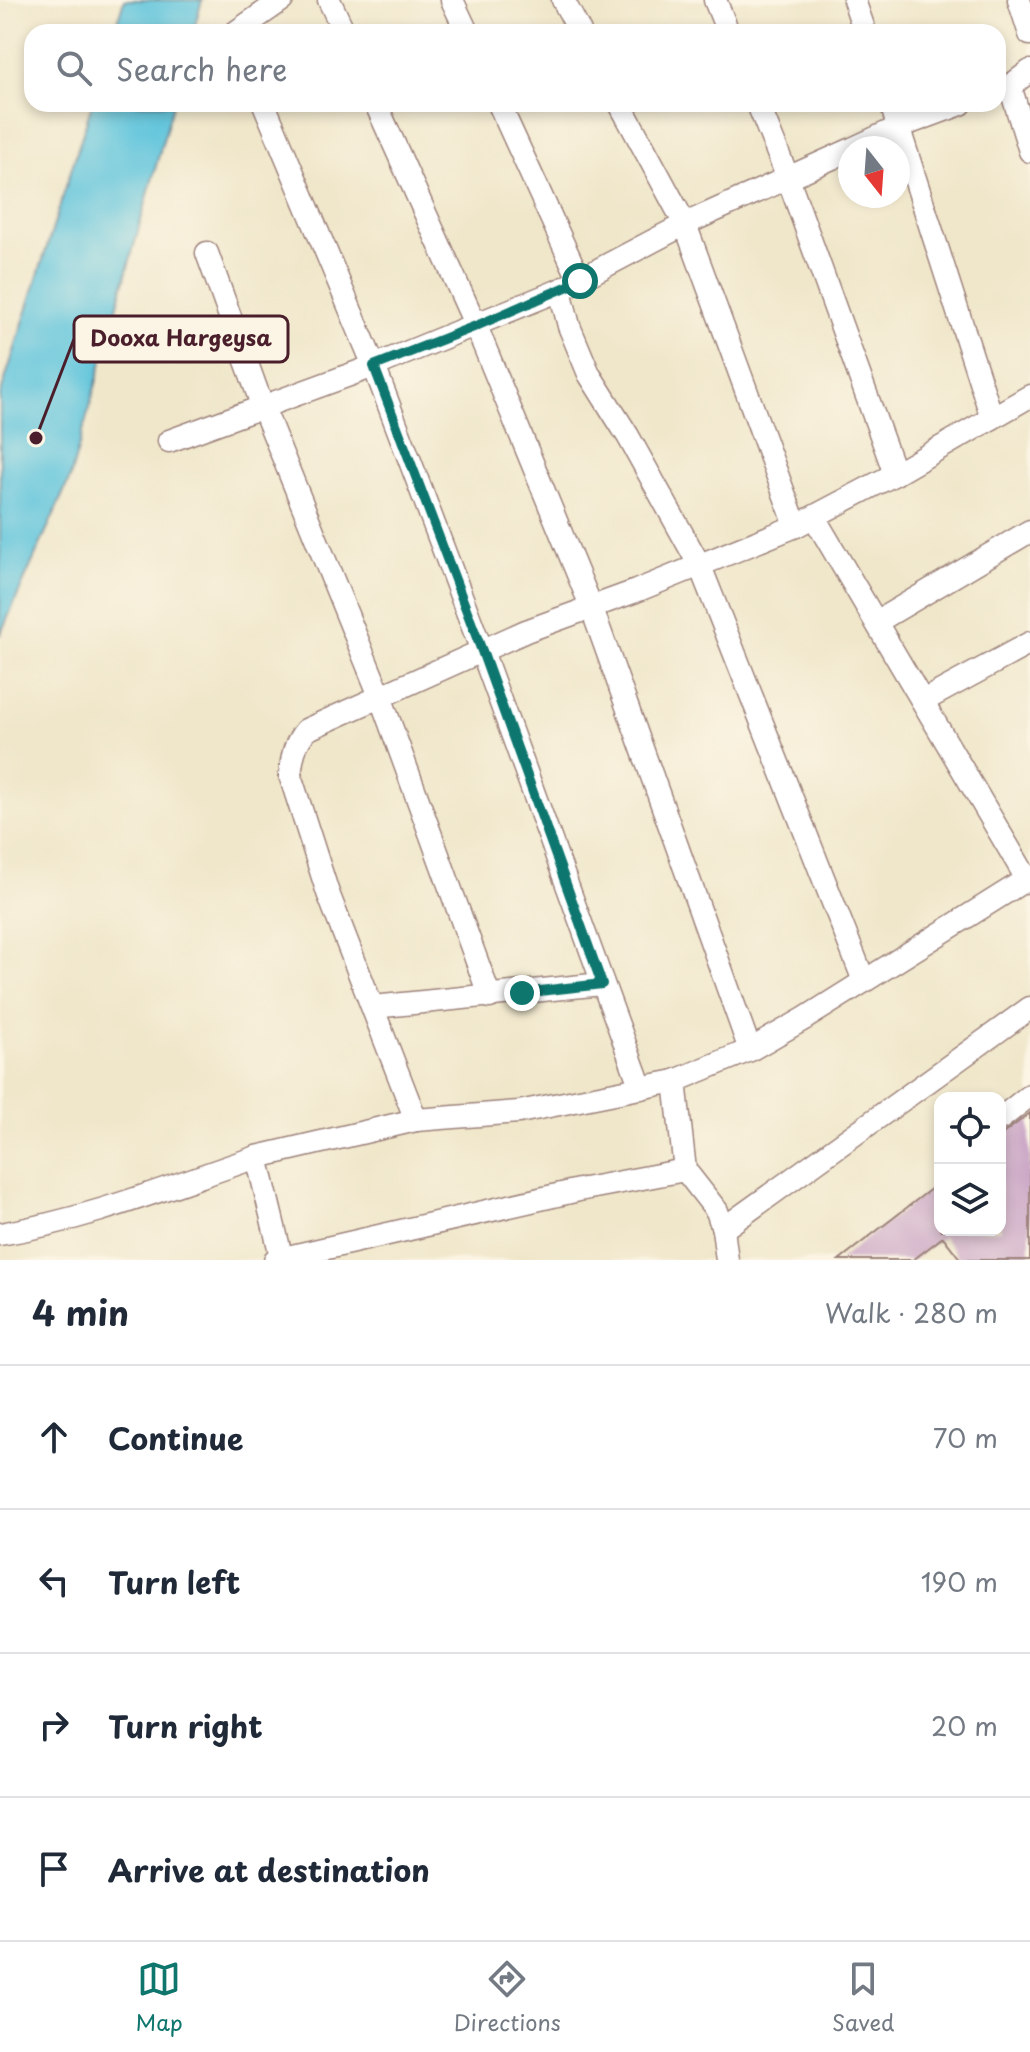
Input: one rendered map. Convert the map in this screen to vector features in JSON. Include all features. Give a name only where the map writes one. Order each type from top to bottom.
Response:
[{"type":"street","points":[[248,24],[282,0]]},
{"type":"street","points":[[329,0],[340,24]]},
{"type":"street","points":[[452,0],[463,24]]},
{"type":"street","points":[[563,0],[576,24]]},
{"type":"street","points":[[715,0],[725,24]]},
{"type":"street","points":[[854,0],[862,24]]},
{"type":"street","points":[[1019,0],[1030,34]]},
{"type":"street","points":[[1006,87],[1030,71]]},
{"type":"street","points":[[1006,93],[1030,151]]},
{"type":"street","points":[[267,112],[374,366],[482,651],[641,1088]]},
{"type":"street","points":[[380,112],[476,326],[591,606],[750,1050]]},
{"type":"street","points":[[502,112],[570,286],[569,326],[589,374],[628,436],[700,566],[864,981]]},
{"type":"street","points":[[0,1234],[78,1217],[257,1157],[416,1120],[519,1112],[675,1081],[750,1050],[1029,879],[878,621],[805,522],[685,224],[624,112]]},
{"type":"street","points":[[761,112],[895,474]]},
{"type":"street","points":[[894,112],[992,418]]},
{"type":"street","points":[[880,136],[939,112]]},
{"type":"street","points":[[169,441],[374,366],[570,286],[685,224],[838,155]]},
{"type":"street","points":[[207,253],[262,405],[380,696],[490,997]]},
{"type":"street","points":[[416,1120],[328,893],[290,775],[298,740],[306,730],[482,651],[805,522],[1030,396]]},
{"type":"street","points":[[878,621],[1030,531]]},
{"type":"street","points":[[923,701],[1030,643]]},
{"type":"street","points":[[373,1007],[602,984]]},
{"type":"street","points":[[723,1229],[1030,1008]]},
{"type":"street","points":[[675,1081],[685,1170],[717,1211],[727,1260]]},
{"type":"street","points":[[1006,1114],[1030,1095]]},
{"type":"street","points":[[257,1157],[279,1259],[579,1190],[685,1170]]},
{"type":"water","points":[[124,0],[202,0],[195,24],[116,24]]},
{"type":"water","points":[[89,112],[171,112],[70,478],[0,635],[0,396]]},
{"type":"building","points":[[1030,1113],[1030,1260],[961,1260],[943,1237],[913,1260],[839,1260],[934,1187],[934,1236],[1006,1236],[1006,1131]]},
{"type":"place","name":"Dooxa Hargeysa","points":[[36,438]]},
{"type":"route","points":[[522,993],[602,984],[482,651],[374,366],[580,281]]}]
